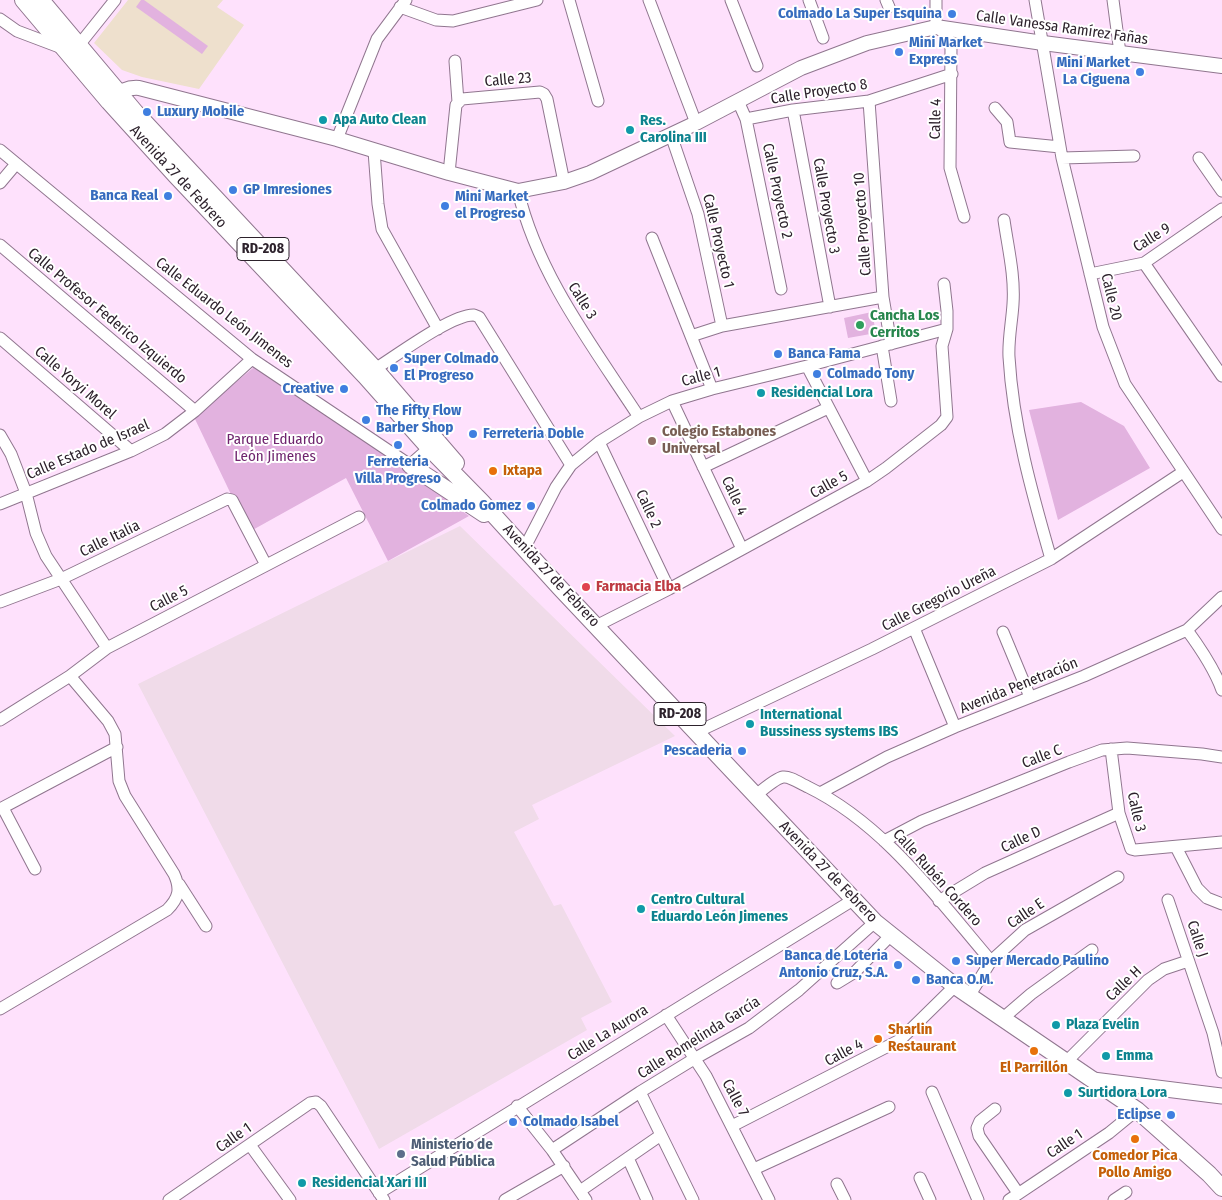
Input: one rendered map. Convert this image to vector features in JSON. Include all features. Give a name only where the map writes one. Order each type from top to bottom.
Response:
[{"type":"main road","name":"Avenida 27 de Febrero","points":[[23,0],[62,48],[114,97],[142,120],[375,369],[433,444]]},
{"type":"main road","name":"Avenida 27 de Febrero","points":[[41,0],[79,46],[114,97],[183,183],[365,376],[433,444],[453,460],[482,502],[524,549],[874,922],[962,991],[1137,1110],[1209,1174],[1222,1188]]},
{"type":"main road","points":[[410,465],[507,529]]},
{"type":"main road","points":[[1094,1080],[1222,1096]]},
{"type":"street","points":[[0,20],[18,31],[62,48],[79,46],[115,0]]},
{"type":"street","points":[[337,139],[377,39],[403,4],[436,20],[453,21],[537,0]]},
{"type":"street","points":[[569,0],[598,101]]},
{"type":"street","points":[[648,0],[696,123]]},
{"type":"street","points":[[731,0],[757,66]]},
{"type":"street","points":[[809,0],[823,38]]},
{"type":"street","points":[[936,0],[936,27]]},
{"type":"street","name":"Calle 20","points":[[1035,0],[1044,43],[1061,153],[1103,327],[1125,384],[1222,529]]},
{"type":"street","points":[[1113,0],[1120,53]]},
{"type":"street","name":"Calle Vanessa Ramírez Fañas","points":[[114,97],[133,87],[139,88],[337,139],[449,173],[518,191],[564,182],[590,173],[696,123],[801,68],[867,43],[936,27],[1222,66]]},
{"type":"street","name":"Calle 4","points":[[936,27],[947,34],[950,40],[952,74],[950,168],[964,217]]},
{"type":"street","points":[[449,173],[458,102],[455,61]]},
{"type":"street","name":"Calle Proyecto 8","points":[[746,119],[793,110],[869,101],[952,74]]},
{"type":"street","name":"Calle 23","points":[[458,102],[462,99],[540,92],[544,94],[548,99],[564,182]]},
{"type":"street","name":"Calle Proyecto 2","points":[[738,101],[746,119],[781,289]]},
{"type":"street","name":"Calle Proyecto 10","points":[[869,101],[891,401]]},
{"type":"street","points":[[995,108],[1007,122],[1010,142],[1014,144],[1061,153],[1134,156]]},
{"type":"street","name":"Calle Proyecto 3","points":[[793,110],[830,307]]},
{"type":"street","name":"Calle Proyecto 1","points":[[671,135],[698,214],[722,326]]},
{"type":"street","name":"Calle Eduardo León Jimenes","points":[[0,150],[252,358],[410,465]]},
{"type":"street","points":[[374,151],[382,229],[438,329]]},
{"type":"street","points":[[1200,158],[1222,191]]},
{"type":"street","points":[[0,183],[16,164]]},
{"type":"street","name":"Calle 3","points":[[518,191],[524,218],[560,296],[639,417]]},
{"type":"street","name":"Calle 9","points":[[1090,274],[1144,263],[1222,209]]},
{"type":"street","points":[[1004,220],[1013,274],[1009,355],[1015,414],[1050,559]]},
{"type":"street","points":[[652,238],[712,389]]},
{"type":"street","name":"Calle Profesor Federico Izquierdo","points":[[0,245],[196,411]]},
{"type":"street","points":[[1144,263],[1222,376]]},
{"type":"street","name":"Calle 5","points":[[596,626],[669,589],[867,481],[941,425],[948,417],[942,346],[947,329],[944,284]]},
{"type":"street","points":[[691,336],[722,326],[883,298]]},
{"type":"street","points":[[375,369],[438,329],[469,314],[479,317],[571,465]]},
{"type":"street","name":"Calle 1","points":[[524,549],[556,487],[571,465],[599,442],[639,417],[672,401],[712,389],[947,329]]},
{"type":"street","name":"Calle Yoryi Morel","points":[[0,338],[131,451]]},
{"type":"street","name":"Calle Estado de Israel","points":[[0,504],[131,451],[165,434],[196,411],[252,358]]},
{"type":"street","points":[[807,366],[867,481]]},
{"type":"street","name":"Calle 4","points":[[672,401],[742,549]]},
{"type":"street","points":[[703,467],[828,408]]},
{"type":"street","points":[[0,435],[11,454],[26,493],[36,533],[46,556],[107,648]]},
{"type":"street","name":"Calle 2","points":[[599,442],[669,589]]},
{"type":"street","points":[[410,465],[433,444]]},
{"type":"street","name":"Calle Gregorio Ureña","points":[[697,732],[914,628],[1050,559],[1183,472]]},
{"type":"street","name":"Calle Italia","points":[[0,602],[61,580],[227,499],[230,499],[266,565]]},
{"type":"street","name":"Calle 5","points":[[0,720],[70,676],[107,648],[359,517]]},
{"type":"street","name":"Avenida Penetración","points":[[820,793],[887,757],[954,727],[1084,676],[1187,630],[1222,597]]},
{"type":"street","points":[[914,628],[954,727]]},
{"type":"street","points":[[1187,630],[1206,656],[1222,690]]},
{"type":"street","points":[[1003,632],[1030,697]]},
{"type":"street","points":[[70,676],[108,722],[115,734],[119,782],[125,796],[179,888],[206,926]]},
{"type":"street","points":[[35,869],[1,808],[117,747]]},
{"type":"street","name":"Calle C","points":[[884,841],[922,821],[963,804],[1069,762],[1111,749],[1127,748],[1222,757]]},
{"type":"street","name":"Calle 3","points":[[1111,749],[1119,813],[1131,849],[1222,842]]},
{"type":"street","name":"Calle Rubén Cordero","points":[[754,796],[782,777],[820,793],[851,813],[904,861],[991,961]]},
{"type":"street","name":"Calle D","points":[[939,901],[985,873],[1119,813]]},
{"type":"street","points":[[1176,847],[1197,888],[1207,898],[1222,904]]},
{"type":"street","name":"Calle E","points":[[962,991],[1025,930],[1118,877]]},
{"type":"street","points":[[0,1009],[167,910],[174,902],[179,888]]},
{"type":"street","name":"Calle La Aurora","points":[[382,1196],[517,1106],[853,900]]},
{"type":"street","name":"Calle J","points":[[1168,900],[1188,961],[1218,1032],[1222,1072]]},
{"type":"street","name":"Calle Romelinda García","points":[[552,1150],[640,1092],[757,1022],[799,990],[874,922]]},
{"type":"street","points":[[838,983],[854,972],[891,935]]},
{"type":"street","points":[[1002,1018],[1031,994],[1092,950]]},
{"type":"street","name":"Calle H","points":[[1067,1061],[1148,980],[1164,969],[1188,961]]},
{"type":"street","name":"Calle 4","points":[[732,1126],[900,1040],[962,991]]},
{"type":"street","name":"Calle 7","points":[[666,1014],[706,1076],[769,1200]]},
{"type":"street","points":[[640,1092],[693,1200]]},
{"type":"street","points":[[932,1092],[978,1200]]},
{"type":"street","name":"Calle 1","points":[[169,1200],[185,1196],[250,1145],[310,1103],[316,1102],[321,1106],[382,1196]]},
{"type":"street","points":[[517,1106],[564,1166],[583,1195],[628,1158],[661,1135]]},
{"type":"street","points":[[754,1169],[889,1107]]},
{"type":"street","points":[[995,1109],[980,1121],[976,1128],[1014,1197]]},
{"type":"street","name":"Calle 1","points":[[1014,1197],[1109,1133],[1137,1110]]},
{"type":"street","points":[[250,1145],[290,1200]]},
{"type":"street","points":[[628,1158],[647,1200]]},
{"type":"street","points":[[505,1200],[564,1166]]},
{"type":"street","points":[[920,1178],[930,1200]]},
{"type":"street","points":[[837,1184],[845,1200]]},
{"type":"street","points":[[1114,1200],[1126,1192]]},
{"type":"shaded area","points":[[128,0],[223,0],[217,7],[244,25],[199,89],[142,77],[122,70],[94,43]]},
{"type":"shaded area","points":[[460,526],[675,736],[532,805],[539,819],[514,832],[554,906],[561,904],[612,1002],[581,1018],[587,1030],[379,1149],[138,684]]},
{"type":"green space","points":[[141,0],[144,0],[208,46],[202,54],[136,7]]},
{"type":"green space","name":"Cancha Los Cerritos","points":[[872,312],[876,333],[848,338],[844,318]]},
{"type":"green space","name":"Parque Eduardo León Jimenes","points":[[259,363],[469,516],[388,561],[346,478],[249,532],[194,417]]},
{"type":"green space","points":[[1081,402],[1124,426],[1150,468],[1058,520],[1029,410]]},
{"type":"place","name":"Colmado La Super Esquina","points":[[952,14]]},
{"type":"place","name":"Mini Market Express","points":[[899,52]]},
{"type":"place","name":"Mini Market La Ciguena","points":[[1140,72]]},
{"type":"place","name":"Luxury Mobile","points":[[147,112]]},
{"type":"place","name":"Apa Auto Clean","points":[[323,120]]},
{"type":"place","name":"Res. Carolina III","points":[[630,130]]},
{"type":"place","name":"GP Imresiones","points":[[233,190]]},
{"type":"place","name":"Banca Real","points":[[168,196]]},
{"type":"place","name":"Mini Market el Progreso","points":[[445,206]]},
{"type":"place","name":"Cancha Los Cerritos","points":[[860,325]]},
{"type":"place","name":"Banca Fama","points":[[778,354]]},
{"type":"place","name":"Super Colmado El Progreso","points":[[394,368]]},
{"type":"place","name":"Colmado Tony","points":[[817,374]]},
{"type":"place","name":"Creative","points":[[344,389]]},
{"type":"place","name":"Residencial Lora","points":[[761,393]]},
{"type":"place","name":"The Fifty Flow Barber Shop","points":[[366,420]]},
{"type":"place","name":"Ferreteria Doble","points":[[473,434]]},
{"type":"place","name":"Colegio Estabones Universal","points":[[652,441]]},
{"type":"place","name":"Ferreteria Villa Progreso","points":[[398,445]]},
{"type":"place","name":"Ixtapa","points":[[493,471]]},
{"type":"place","name":"Colmado Gomez","points":[[531,506]]},
{"type":"place","name":"Farmacia Elba","points":[[586,587]]},
{"type":"place","name":"International Bussiness systems IBS","points":[[750,724]]},
{"type":"place","name":"Pescaderia","points":[[742,751]]},
{"type":"place","name":"Centro Cultural Eduardo León Jimenes","points":[[641,909]]},
{"type":"place","name":"Super Mercado Paulino","points":[[956,961]]},
{"type":"place","name":"Banca de Loteria Antonio Cruz, S.A.","points":[[898,965]]},
{"type":"place","name":"Banca O.M.","points":[[916,980]]},
{"type":"place","name":"Plaza Evelin","points":[[1056,1025]]},
{"type":"place","name":"Sharlin Restaurant","points":[[878,1039]]},
{"type":"place","name":"El Parrillón","points":[[1034,1051]]},
{"type":"place","name":"Emma","points":[[1106,1056]]},
{"type":"place","name":"Surtidora Lora","points":[[1068,1093]]},
{"type":"place","name":"Eclipse","points":[[1171,1115]]},
{"type":"place","name":"Colmado Isabel","points":[[513,1122]]},
{"type":"place","name":"Comedor Pica Pollo Amigo","points":[[1135,1139]]},
{"type":"place","name":"Ministerio de Salud Pública","points":[[401,1154]]},
{"type":"place","name":"Residencial Xari III","points":[[302,1183]]}]
